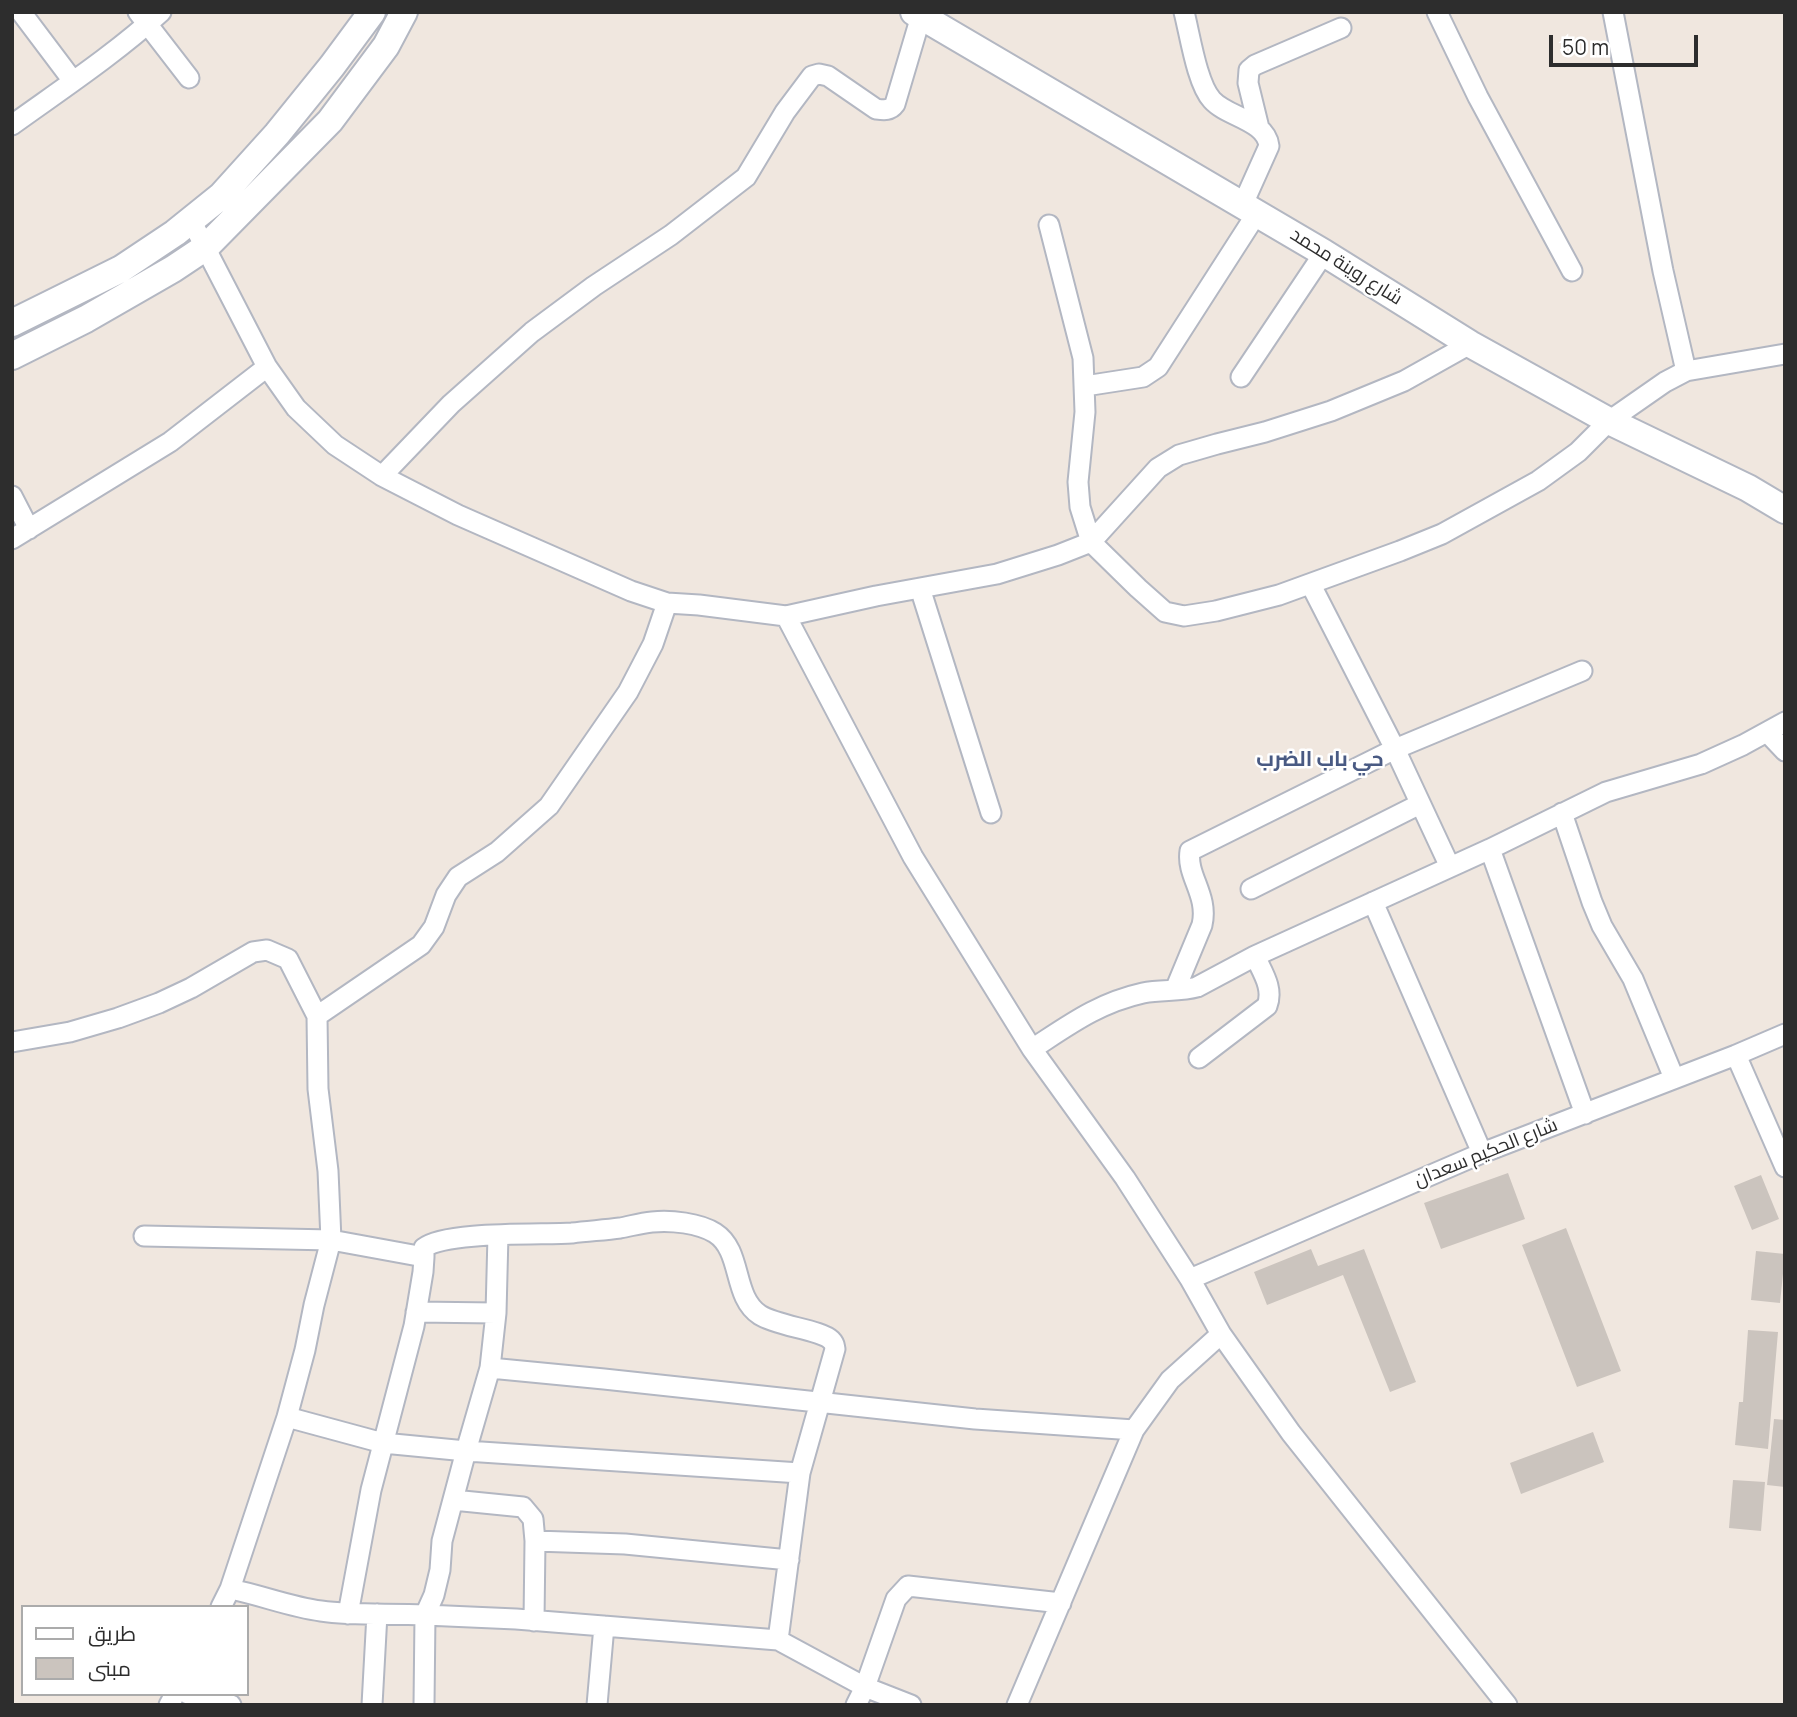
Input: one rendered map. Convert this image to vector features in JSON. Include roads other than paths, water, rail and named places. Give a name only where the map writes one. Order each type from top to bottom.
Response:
[{"type":"main road","points":[[12,323],[121,269],[221,196],[277,134],[372,12]]},
{"type":"main road","points":[[12,355],[86,319],[206,247],[330,121],[386,46],[404,12]]},
{"type":"main road","name":"شارع روينة محمد","points":[[918,14],[1324,253],[1470,344],[1609,421],[1748,488],[1785,510]]},
{"type":"street","points":[[21,12],[72,81]]},
{"type":"street","points":[[1085,386],[1143,377],[1158,367],[1250,209],[1269,146],[1266,135],[1259,128],[1216,104],[1203,89],[1184,12]]},
{"type":"street","points":[[1437,12],[1478,97],[1572,271]]},
{"type":"street","points":[[1613,12],[1663,271],[1686,371]]},
{"type":"street","points":[[382,476],[451,404],[532,332],[671,234],[746,177],[785,112],[812,76],[828,76],[876,109],[891,108],[895,104],[918,14]]},
{"type":"street","points":[[12,125],[72,81],[149,16],[189,78]]},
{"type":"street","points":[[1259,128],[1248,83],[1249,70],[1341,28]]},
{"type":"street","points":[[191,220],[267,367],[296,408],[335,445],[382,476],[458,515],[631,591],[667,603],[786,616],[997,574],[1091,542],[1158,468],[1180,455],[1265,432],[1341,407],[1404,381],[1470,344]]},
{"type":"street","points":[[1049,225],[1083,358],[1085,412],[1078,482],[1080,508],[1091,542],[1165,612],[1184,616],[1279,595],[1432,538],[1538,481],[1578,452],[1609,421],[1665,382],[1686,371],[1785,354]]},
{"type":"street","points":[[1241,377],[1324,253]]},
{"type":"street","points":[[12,496],[21,534],[170,442],[267,367]]},
{"type":"street","points":[[1311,584],[1395,749],[1450,867]]},
{"type":"street","points":[[920,588],[991,813]]},
{"type":"street","points":[[317,1016],[421,945],[434,928],[446,895],[457,877],[498,852],[549,806],[628,692],[653,644],[667,603]]},
{"type":"street","points":[[786,616],[913,857],[1032,1049],[1125,1178],[1190,1279],[1221,1334],[1292,1433],[1507,1705]]},
{"type":"street","points":[[1175,990],[1205,914],[1189,859],[1190,851],[1395,749],[1582,671]]},
{"type":"street","points":[[1032,1049],[1089,1012],[1114,1000],[1144,993],[1197,987],[1255,956],[1490,849],[1606,792],[1700,764],[1785,722]]},
{"type":"street","points":[[1767,732],[1785,751]]},
{"type":"street","points":[[1251,889],[1420,803]]},
{"type":"street","points":[[1562,813],[1602,926],[1633,979],[1674,1078]]},
{"type":"street","points":[[1490,849],[1585,1114]]},
{"type":"street","points":[[1373,902],[1482,1153]]},
{"type":"street","points":[[12,1042],[70,1032],[118,1018],[191,988],[253,952],[267,950],[288,959],[317,1016],[318,1089],[328,1171],[331,1240],[287,1417],[230,1589],[222,1605]]},
{"type":"street","points":[[1199,1058],[1267,1006],[1270,990],[1255,956]]},
{"type":"street","name":"شارع الحكيم سعدان","points":[[1190,1279],[1482,1153],[1785,1034]]},
{"type":"street","points":[[1737,1055],[1785,1167]]},
{"type":"street","points":[[348,1614],[371,1490],[416,1312],[424,1248],[429,1244],[458,1238],[570,1233],[652,1222],[676,1223],[700,1227],[721,1238],[748,1303],[759,1314],[777,1323],[824,1335],[832,1341],[835,1349],[800,1473],[778,1640]]},
{"type":"street","points":[[425,1705],[425,1615],[434,1595],[440,1570],[442,1541],[490,1368],[496,1313],[498,1235]]},
{"type":"street","points":[[144,1236],[331,1240],[424,1257]]},
{"type":"street","points":[[416,1312],[496,1313]]},
{"type":"street","points":[[1017,1705],[1134,1430],[1170,1380],[1221,1334]]},
{"type":"street","points":[[490,1368],[975,1419],[1134,1430]]},
{"type":"street","points":[[287,1417],[383,1443],[800,1473]]},
{"type":"street","points":[[453,1500],[523,1507],[533,1518],[534,1620]]},
{"type":"street","points":[[535,1541],[625,1544],[789,1559]]},
{"type":"street","points":[[856,1705],[897,1599],[908,1586],[1060,1603]]},
{"type":"street","points":[[230,1589],[254,1593],[293,1607],[348,1614],[534,1620],[778,1640],[865,1687],[911,1705]]},
{"type":"street","points":[[372,1705],[377,1614]]},
{"type":"street","points":[[597,1705],[604,1626]]},
{"type":"street","points":[[196,1696],[231,1705]]},
{"type":"district","name":"حي باب الضرب","points":[[1320,760]]}]
